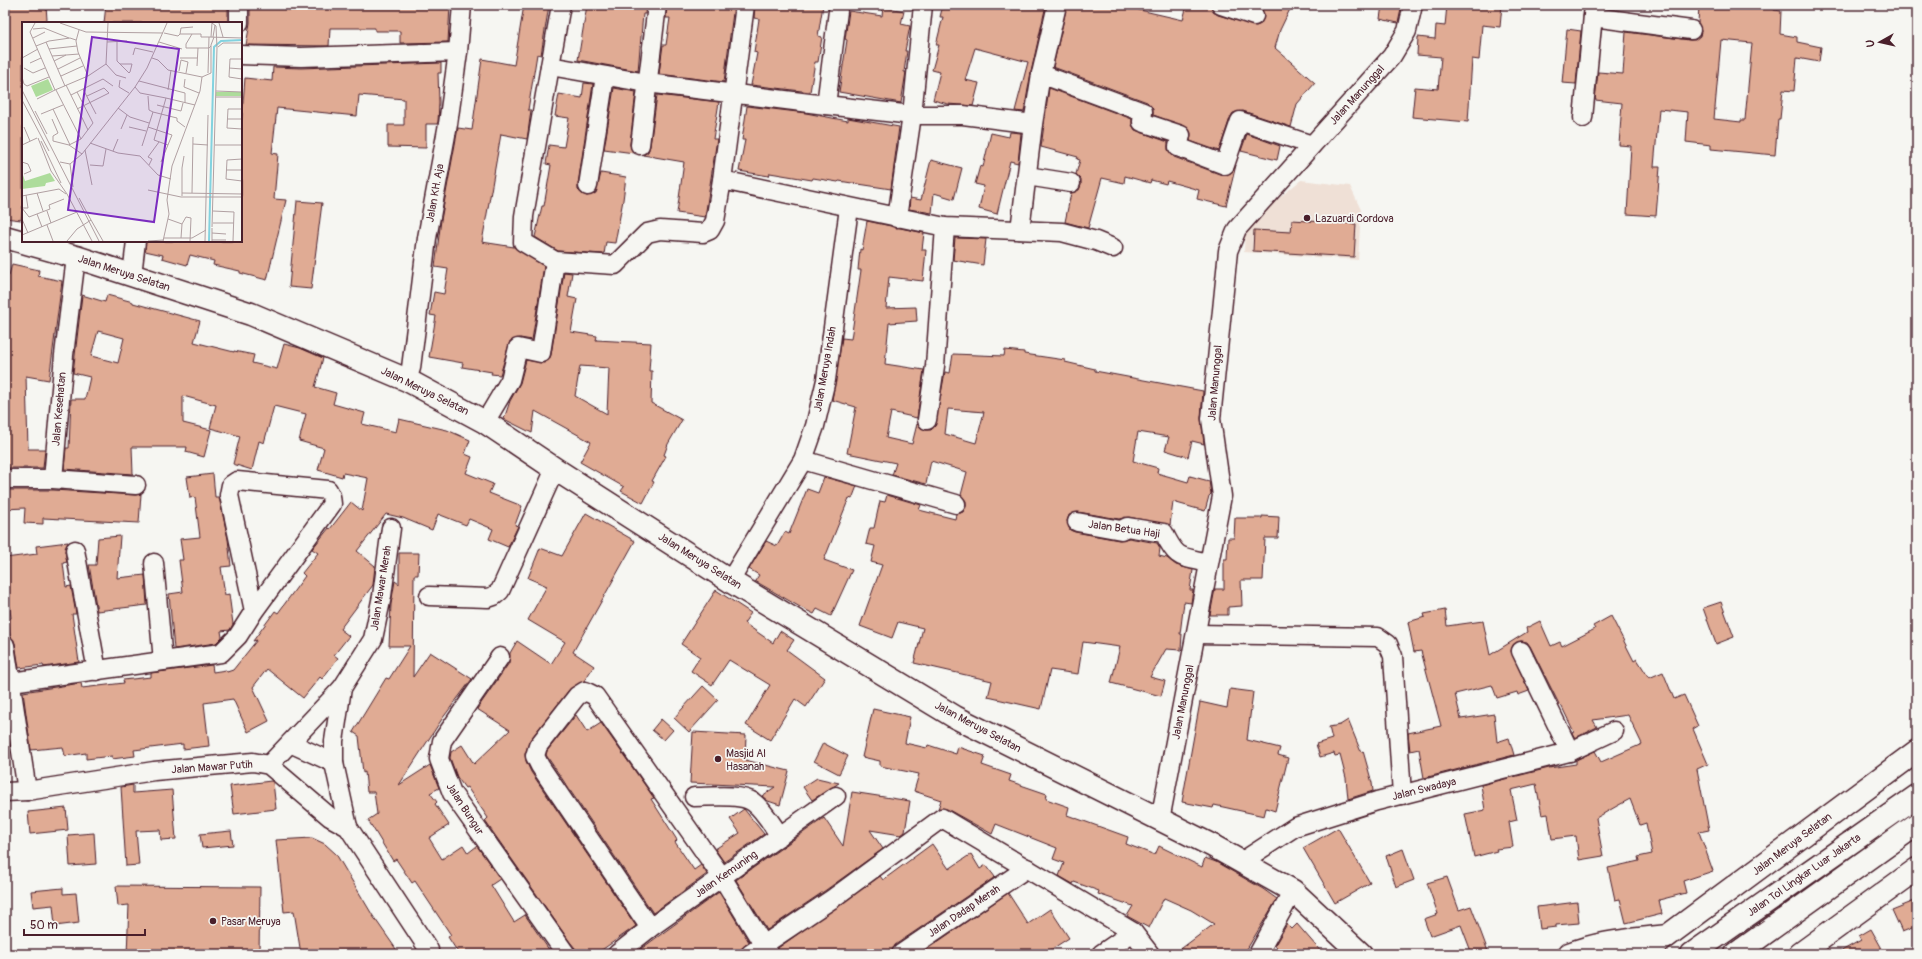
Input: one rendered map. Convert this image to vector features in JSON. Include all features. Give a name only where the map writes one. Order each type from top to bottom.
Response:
[{"type":"main road","name":"Jalan Meruya Selatan","points":[[5,237],[22,242]]},
{"type":"main road","name":"Jalan Meruya Selatan","points":[[23,242],[76,257],[252,314],[407,380],[485,422],[555,469],[730,581],[955,717],[1160,820],[1293,891],[1361,954]]},
{"type":"main road","name":"Jalan Meruya Selatan","points":[[1643,954],[1917,751]]},
{"type":"main road","name":"Jalan Tol Lingkar Luar Jakarta","points":[[1692,954],[1917,796]]},
{"type":"main road","points":[[1736,954],[1917,824]]},
{"type":"main road","points":[[1800,954],[1917,869]]},
{"type":"main road","points":[[1569,954],[1582,948],[1619,941],[1668,936]]},
{"type":"street","points":[[239,5],[239,22]]},
{"type":"street","name":"Jalan KH. Aja","points":[[407,380],[411,368],[427,238],[448,124],[458,52],[462,5]]},
{"type":"street","points":[[561,5],[524,216],[523,242],[555,261],[615,265],[647,233],[660,230],[703,233],[710,230],[715,221],[722,180],[745,5]]},
{"type":"street","points":[[640,145],[657,5]]},
{"type":"street","points":[[897,218],[912,115],[923,5]]},
{"type":"street","points":[[1020,230],[1033,124],[1041,74],[1057,5]]},
{"type":"street","points":[[1221,5],[1254,16]]},
{"type":"street","name":"Jalan Manunggal","points":[[1160,820],[1222,496],[1211,420],[1228,251],[1237,229],[1392,56],[1406,31],[1413,5]]},
{"type":"street","points":[[826,105],[838,10]]},
{"type":"street","points":[[1583,118],[1594,11],[1692,30]]},
{"type":"street","points":[[242,56],[301,57],[458,52]]},
{"type":"street","points":[[550,66],[647,83],[826,105],[912,115],[963,115],[1033,124]]},
{"type":"street","points":[[1041,74],[1144,112],[1142,122],[1181,135],[1178,148],[1225,165],[1240,121],[1312,145]]},
{"type":"street","points":[[588,186],[605,76]]},
{"type":"street","points":[[1027,176],[1071,183]]},
{"type":"street","points":[[722,180],[849,208],[945,227],[1062,232],[1096,241],[1113,248]]},
{"type":"street","name":"Jalan Meruya Indah","points":[[730,581],[803,460],[814,426],[826,380],[849,208]]},
{"type":"street","points":[[927,420],[935,366],[945,227]]},
{"type":"street","points":[[132,275],[136,242]]},
{"type":"street","name":"Jalan Kesehatan","points":[[53,479],[64,354],[76,257]]},
{"type":"street","points":[[485,422],[510,380],[518,348],[541,353],[555,261]]},
{"type":"street","points":[[803,460],[956,504]]},
{"type":"street","points":[[429,596],[488,598],[494,596],[500,591],[555,469]]},
{"type":"street","points":[[5,479],[53,479],[136,485]]},
{"type":"street","points":[[11,682],[221,653],[238,636],[254,611],[332,504],[331,496],[328,490],[237,481],[231,485],[228,495],[254,611]]},
{"type":"street","name":"Jalan Betua Haji","points":[[1076,522],[1121,530],[1126,527],[1164,533],[1172,550],[1179,556],[1208,563]]},
{"type":"street","name":"Jalan Mawar Merah","points":[[269,765],[342,688],[373,639],[382,596],[391,528]]},
{"type":"street","points":[[75,550],[97,671]]},
{"type":"street","points":[[154,563],[163,661]]},
{"type":"street","points":[[1196,634],[1378,637],[1388,644],[1393,656],[1402,795]]},
{"type":"street","points":[[5,646],[28,791]]},
{"type":"street","points":[[1521,651],[1570,752]]},
{"type":"street","name":"Jalan Bungur","points":[[500,657],[442,741],[439,758],[452,793],[566,954]]},
{"type":"street","name":"Jalan Mawar Merah","points":[[342,688],[334,741],[334,763],[348,827]]},
{"type":"street","points":[[650,928],[540,766],[535,756],[538,746],[577,696],[585,691],[595,696],[722,877],[761,951],[942,818],[1133,932],[1150,954]]},
{"type":"street","name":"Jalan Swadaya","points":[[1241,862],[1295,827],[1402,795],[1570,752],[1614,731]]},
{"type":"street","points":[[290,743],[334,763]]},
{"type":"street","name":"Jalan Mawar Putih","points":[[5,792],[28,791],[146,772],[252,762],[269,765],[330,818],[348,827]]},
{"type":"street","name":"Jalan Kemuning","points":[[617,954],[650,928],[836,796]]},
{"type":"street","points":[[694,797],[736,797],[751,801],[759,807],[780,836]]},
{"type":"street","points":[[348,827],[427,953]]},
{"type":"street","name":"Jalan Dadap Merah","points":[[901,954],[1028,868]]},
{"type":"street","points":[[1258,954],[1293,891]]},
{"type":"street","points":[[1101,954],[1133,932]]},
{"type":"shaded area","name":"Lazuardi Cordova","points":[[1301,180],[1350,186],[1361,210],[1358,260],[1244,252],[1245,226]]},
{"type":"building","points":[[5,5],[46,5],[47,20],[22,22],[21,220],[5,218],[5,40],[7,40]]},
{"type":"building","points":[[106,5],[228,5],[228,22],[104,22]]},
{"type":"building","points":[[250,5],[450,5],[448,42],[400,43],[400,31],[375,31],[375,28],[330,28],[329,46],[246,45],[250,23]]},
{"type":"building","points":[[524,5],[549,5],[541,55],[537,54],[528,110],[531,110],[527,139],[501,134],[482,242],[514,247],[544,266],[532,340],[520,338],[510,341],[500,375],[491,374],[492,372],[462,367],[463,363],[429,357],[436,316],[430,315],[434,292],[444,294],[448,269],[435,267],[441,220],[458,128],[472,130],[482,59],[514,65]]},
{"type":"building","points":[[587,5],[646,5],[645,14],[643,14],[638,71],[578,60]]},
{"type":"building","points":[[667,5],[734,5],[724,82],[659,74],[663,45],[666,45],[670,18],[666,18]]},
{"type":"building","points":[[755,5],[823,5],[818,36],[822,37],[818,62],[815,62],[810,92],[751,85],[757,53],[754,52],[759,19],[754,18]]},
{"type":"building","points":[[943,5],[1046,5],[1024,112],[1015,111],[1028,62],[975,48],[965,80],[979,83],[973,106],[948,104],[933,100],[940,72],[932,70],[939,45],[936,45],[943,17],[940,17]]},
{"type":"building","points":[[1067,5],[1118,5],[1183,20],[1187,5],[1211,5],[1213,12],[1218,15],[1256,26],[1261,24],[1264,14],[1262,9],[1254,5],[1292,5],[1280,30],[1275,48],[1315,83],[1297,104],[1291,127],[1243,111],[1233,113],[1219,151],[1190,141],[1191,133],[1188,128],[1153,115],[1153,108],[1147,102],[1053,67]]},
{"type":"building","points":[[1382,5],[1402,5],[1398,23],[1380,19]]},
{"type":"building","points":[[1447,5],[1502,5],[1500,27],[1482,25],[1479,60],[1472,59],[1468,122],[1412,117],[1415,87],[1438,89],[1441,57],[1417,55],[1418,37],[1435,39],[1436,25],[1445,26]]},
{"type":"building","points":[[1699,5],[1774,5],[1774,10],[1781,11],[1780,34],[1797,37],[1797,42],[1821,47],[1819,62],[1797,58],[1794,91],[1783,90],[1780,119],[1778,119],[1775,155],[1711,149],[1711,145],[1686,142],[1688,112],[1659,109],[1654,167],[1660,167],[1656,216],[1627,214],[1631,146],[1619,145],[1622,103],[1595,100],[1598,72],[1623,74],[1626,32],[1695,40],[1700,36],[1701,31],[1698,23]],"holes":[[[1721,40],[1752,43],[1745,120],[1741,120],[1741,122],[1714,119]]]},
{"type":"building","points":[[883,7],[904,11],[901,24],[910,26],[905,51],[907,51],[904,72],[906,72],[901,103],[839,92],[847,40],[845,39],[849,11],[882,16]]},
{"type":"building","points":[[1567,29],[1581,31],[1576,84],[1562,83]]},
{"type":"building","points":[[441,63],[441,73],[438,73],[438,122],[437,124],[426,124],[426,148],[388,147],[388,125],[404,125],[404,99],[359,95],[357,116],[277,108],[272,153],[278,154],[274,199],[286,200],[267,280],[240,273],[240,271],[213,265],[214,261],[190,255],[187,265],[162,258],[163,255],[145,251],[146,242],[242,242],[242,115],[245,78],[272,81],[273,67],[301,68]]},
{"type":"building","points":[[584,83],[593,84],[578,190],[587,196],[596,193],[601,173],[626,177],[615,243],[606,242],[604,254],[558,251],[535,237],[542,206],[544,206],[551,165],[546,164],[549,145],[564,147],[569,118],[555,116],[559,94],[582,98]]},
{"type":"building","points":[[614,88],[636,92],[630,144],[634,153],[604,149]]},
{"type":"building","points":[[1049,88],[1132,119],[1132,125],[1135,130],[1168,142],[1168,150],[1174,157],[1222,175],[1231,173],[1236,165],[1226,206],[1197,199],[1199,190],[1167,181],[1166,184],[1151,180],[1150,183],[1125,176],[1124,183],[1102,178],[1088,228],[1065,222],[1071,193],[1079,190],[1081,185],[1081,179],[1076,174],[1080,160],[1077,159],[1078,157],[1041,147]]},
{"type":"building","points":[[657,95],[719,102],[713,139],[717,139],[705,217],[677,213],[684,162],[643,155],[648,152],[650,146]]},
{"type":"building","points":[[747,106],[806,113],[848,121],[848,118],[899,127],[891,189],[839,181],[813,178],[812,180],[770,173],[769,176],[739,171],[745,140],[742,140]]},
{"type":"building","points":[[1010,132],[1021,133],[1018,163],[1010,161],[997,214],[979,209],[984,186],[975,184],[980,166],[983,167],[991,133],[1009,137]]},
{"type":"building","points":[[1247,134],[1280,146],[1277,160],[1241,151]]},
{"type":"building","points":[[931,160],[962,168],[954,199],[934,193],[932,213],[909,209],[910,198],[921,200]]},
{"type":"building","points":[[297,201],[322,203],[311,289],[289,287]]},
{"type":"building","points":[[1292,220],[1356,224],[1354,257],[1253,251],[1254,230],[1291,232]]},
{"type":"building","points":[[867,221],[924,233],[922,250],[926,250],[923,281],[889,277],[886,308],[916,307],[917,321],[889,323],[885,364],[924,370],[917,418],[891,412],[886,438],[912,444],[917,424],[926,430],[931,430],[935,426],[945,372],[950,373],[953,354],[1004,356],[1005,350],[1024,352],[1024,354],[1065,360],[1065,362],[1095,369],[1095,371],[1203,391],[1201,418],[1204,444],[1192,441],[1188,457],[1165,450],[1169,437],[1138,432],[1133,461],[1158,468],[1157,473],[1188,482],[1190,476],[1209,481],[1211,494],[1209,496],[1205,511],[1173,502],[1170,525],[1129,517],[1119,519],[1078,512],[1069,515],[1067,521],[1070,530],[1075,532],[1119,540],[1129,538],[1157,543],[1160,548],[1159,556],[1167,558],[1176,565],[1193,570],[1190,590],[1193,590],[1191,603],[1184,602],[1180,634],[1182,634],[1181,650],[1166,649],[1150,677],[1165,681],[1161,696],[1111,683],[1120,647],[1083,642],[1078,674],[1050,670],[1041,709],[988,697],[992,681],[914,663],[923,628],[898,622],[892,638],[860,626],[882,565],[871,562],[875,546],[866,544],[870,528],[874,528],[880,501],[885,502],[887,495],[921,505],[919,510],[955,519],[956,514],[963,512],[966,507],[966,501],[961,495],[967,472],[931,461],[926,484],[892,475],[896,463],[847,453],[856,407],[832,400],[842,338],[851,339],[861,270],[858,270],[860,249],[862,250]],"holes":[[[948,409],[984,412],[976,443],[945,434]]]},
{"type":"building","points":[[955,238],[986,239],[983,265],[953,260]]},
{"type":"building","points":[[12,264],[39,270],[38,276],[62,281],[49,380],[26,376],[28,449],[45,449],[43,468],[5,468],[5,274],[9,275]]},
{"type":"building","points":[[564,272],[572,273],[568,297],[577,299],[571,332],[597,336],[596,340],[651,343],[649,371],[652,371],[651,403],[682,420],[668,444],[664,455],[666,456],[652,481],[654,482],[643,503],[621,491],[624,487],[580,462],[591,442],[535,411],[532,433],[504,419],[510,401],[520,383],[526,360],[544,363],[549,360]],"holes":[[[580,366],[609,368],[607,414],[575,396]]]},
{"type":"building","points":[[82,295],[105,302],[107,295],[200,321],[194,342],[234,352],[254,355],[252,363],[277,369],[284,344],[300,348],[323,358],[315,387],[336,393],[333,404],[365,413],[362,424],[396,432],[399,419],[447,430],[470,440],[465,454],[472,457],[466,473],[493,484],[489,493],[522,506],[515,525],[518,526],[508,547],[489,539],[493,529],[469,519],[466,525],[438,514],[432,530],[403,518],[386,514],[357,551],[375,566],[373,585],[340,629],[349,636],[334,655],[338,658],[322,679],[320,677],[303,698],[267,669],[253,687],[269,721],[248,732],[233,699],[204,703],[209,746],[183,749],[183,744],[134,750],[135,756],[112,759],[112,756],[86,759],[86,753],[65,756],[63,747],[31,750],[23,692],[81,683],[82,688],[124,683],[123,680],[151,677],[151,673],[212,665],[213,672],[226,670],[227,672],[233,670],[257,640],[253,641],[275,611],[278,613],[305,576],[302,573],[318,553],[312,549],[329,528],[330,529],[351,502],[362,511],[368,478],[343,473],[342,477],[318,470],[324,448],[299,441],[306,414],[274,406],[264,443],[259,441],[252,470],[233,464],[240,436],[210,428],[216,405],[183,396],[183,423],[211,430],[204,457],[186,452],[187,447],[132,447],[133,474],[64,469],[66,448],[69,448],[71,399],[85,399],[90,377],[73,373]],"holes":[[[98,331],[124,338],[118,363],[91,356]]]},
{"type":"building","points":[[213,474],[215,497],[219,497],[228,539],[231,566],[221,567],[225,595],[229,594],[233,624],[230,630],[221,631],[222,637],[216,643],[174,649],[169,594],[183,592],[179,560],[183,560],[180,539],[200,537],[195,497],[190,498],[187,477]]},
{"type":"building","points":[[824,477],[857,486],[852,499],[849,498],[824,560],[852,570],[831,616],[817,609],[814,614],[800,607],[755,581],[759,575],[749,569],[766,541],[777,546],[785,532],[789,534],[807,489],[818,493]]},
{"type":"building","points":[[5,490],[53,490],[135,495],[141,494],[139,523],[43,518],[43,524],[24,523],[25,508],[5,509]]},
{"type":"building","points":[[586,513],[635,541],[573,652],[594,666],[584,681],[569,690],[530,740],[525,754],[526,761],[531,772],[636,926],[596,954],[580,954],[570,942],[485,821],[488,818],[467,787],[465,788],[457,777],[450,758],[451,752],[462,745],[474,764],[510,730],[477,709],[509,663],[510,653],[517,641],[551,664],[565,642],[528,620],[547,586],[528,578],[540,548],[562,556]]},
{"type":"building","points":[[1262,516],[1279,517],[1278,538],[1265,538],[1263,580],[1241,580],[1242,606],[1228,607],[1228,615],[1210,615],[1215,589],[1224,589],[1224,559],[1227,559],[1228,538],[1234,538],[1235,518],[1262,518]]},
{"type":"building","points":[[120,536],[117,578],[145,575],[147,605],[97,611],[89,565],[96,565],[98,538]]},
{"type":"building","points":[[68,542],[65,551],[67,562],[63,563],[66,587],[71,586],[76,614],[72,614],[79,662],[44,667],[43,665],[19,668],[15,643],[10,636],[8,619],[11,618],[7,585],[5,585],[5,558],[37,554],[36,546]]},
{"type":"building","points":[[399,553],[419,553],[418,575],[414,575],[413,677],[430,652],[472,679],[442,719],[399,785],[430,765],[439,788],[430,793],[437,802],[435,804],[449,825],[429,838],[442,859],[463,845],[468,853],[477,846],[500,879],[491,885],[514,922],[525,915],[552,954],[459,954],[448,937],[451,935],[415,881],[412,883],[396,859],[393,861],[368,820],[377,814],[374,792],[367,792],[365,772],[363,773],[359,736],[353,732],[386,678],[389,679],[410,646],[389,646],[391,604],[395,581],[399,584]]},
{"type":"building","points":[[716,590],[751,613],[744,623],[773,643],[780,631],[794,640],[787,650],[825,678],[806,707],[795,699],[770,740],[746,725],[770,685],[729,660],[712,685],[691,671],[700,657],[681,644]]},
{"type":"building","points":[[1721,602],[1734,637],[1716,644],[1703,608]]},
{"type":"building","points":[[1445,610],[1447,626],[1483,621],[1490,655],[1527,632],[1526,628],[1540,621],[1551,646],[1560,642],[1562,646],[1595,629],[1593,626],[1611,616],[1634,661],[1637,659],[1649,678],[1663,672],[1674,699],[1684,695],[1698,726],[1693,729],[1708,764],[1697,769],[1709,830],[1699,832],[1713,871],[1683,881],[1686,893],[1659,900],[1662,914],[1626,923],[1620,899],[1615,900],[1608,868],[1639,861],[1638,857],[1652,854],[1646,823],[1640,825],[1630,799],[1617,806],[1596,818],[1603,856],[1579,860],[1576,836],[1552,839],[1548,814],[1542,815],[1536,784],[1511,790],[1517,820],[1509,822],[1513,847],[1496,849],[1497,851],[1474,857],[1465,814],[1485,810],[1481,785],[1549,768],[1576,764],[1576,760],[1595,751],[1601,762],[1642,744],[1628,715],[1593,720],[1597,727],[1575,738],[1572,733],[1574,732],[1561,705],[1560,706],[1530,646],[1527,642],[1521,641],[1513,645],[1511,651],[1529,691],[1518,695],[1517,692],[1497,698],[1492,685],[1455,694],[1461,719],[1494,714],[1497,742],[1509,738],[1514,755],[1424,778],[1419,749],[1410,751],[1408,733],[1441,726],[1421,651],[1414,652],[1408,622],[1425,617],[1424,614]]},
{"type":"building","points":[[703,686],[718,700],[689,732],[674,718]]},
{"type":"building","points":[[1230,689],[1253,692],[1247,740],[1280,748],[1278,755],[1288,758],[1275,811],[1266,808],[1264,816],[1214,805],[1213,808],[1182,802],[1200,702],[1227,708]]},
{"type":"building","points":[[873,709],[910,717],[905,743],[927,748],[928,745],[956,754],[958,747],[985,756],[982,765],[1011,775],[1009,781],[1047,794],[1046,799],[1069,807],[1067,815],[1128,837],[1126,844],[1155,855],[1159,846],[1202,867],[1205,858],[1216,862],[1263,889],[1277,899],[1244,954],[1174,954],[1214,924],[1191,910],[1164,898],[1149,928],[1127,916],[1133,906],[1098,894],[1099,891],[1074,882],[1073,884],[1059,876],[1064,863],[1053,859],[1057,848],[996,824],[992,834],[947,809],[938,809],[941,800],[914,791],[919,774],[880,766],[880,761],[862,757]]},
{"type":"building","points":[[5,715],[11,753],[5,753]]},
{"type":"building","points":[[576,715],[587,732],[601,723],[654,798],[651,799],[677,840],[675,842],[694,870],[701,865],[707,874],[653,913],[546,755],[547,751]]},
{"type":"building","points":[[661,719],[673,730],[664,740],[652,730]]},
{"type":"building","points":[[1348,720],[1361,752],[1363,751],[1373,791],[1348,799],[1346,778],[1340,755],[1335,756],[1334,753],[1320,757],[1316,744],[1332,739],[1329,727],[1340,725]]},
{"type":"building","name":"Masjid Al Hasanah","points":[[693,732],[746,735],[745,760],[789,771],[780,805],[768,801],[762,796],[775,787],[690,783]]},
{"type":"building","points":[[823,743],[848,756],[839,774],[814,761]]},
{"type":"building","points":[[817,778],[839,783],[812,800],[803,787]]},
{"type":"building","points":[[273,782],[276,809],[234,814],[230,786]]},
{"type":"building","points":[[133,785],[133,793],[172,790],[176,839],[161,840],[160,830],[136,831],[139,865],[126,866],[121,787]]},
{"type":"building","points":[[852,792],[910,801],[905,832],[901,835],[870,830],[883,849],[767,930],[736,880],[824,818],[843,846]]},
{"type":"building","points":[[66,808],[68,830],[30,834],[28,812]]},
{"type":"building","points":[[744,809],[764,834],[724,862],[715,849],[740,833],[730,819]]},
{"type":"building","points":[[1338,828],[1370,883],[1335,903],[1303,848]]},
{"type":"building","points":[[231,831],[233,845],[202,848],[200,834]]},
{"type":"building","points":[[94,833],[96,864],[70,866],[68,835]]},
{"type":"building","points":[[312,838],[325,844],[336,854],[373,916],[396,949],[389,954],[301,954],[294,911],[284,912],[276,840]]},
{"type":"building","points":[[932,844],[949,869],[971,854],[980,869],[986,865],[995,877],[895,945],[891,954],[779,954],[778,948],[880,876],[883,880]]},
{"type":"building","points":[[1403,849],[1414,880],[1396,887],[1386,856]]},
{"type":"building","points":[[1447,877],[1459,910],[1471,906],[1489,954],[1472,954],[1461,925],[1430,936],[1424,919],[1438,914],[1427,883]]},
{"type":"building","name":"Pasar Meruya","points":[[116,886],[260,887],[259,954],[127,954],[129,905],[118,906]]},
{"type":"building","points":[[63,888],[63,894],[76,893],[79,923],[55,926],[53,905],[33,907],[31,891]]},
{"type":"building","points":[[719,892],[749,942],[741,949],[740,954],[634,954]]},
{"type":"building","points":[[1008,893],[1028,924],[1050,909],[1069,938],[1044,954],[920,954]]},
{"type":"building","points":[[1917,900],[1917,926],[1902,932],[1892,910]]},
{"type":"building","points":[[1577,902],[1579,923],[1556,925],[1556,927],[1540,929],[1537,907]]},
{"type":"building","points":[[1287,924],[1292,929],[1297,924],[1323,954],[1280,954],[1275,945]]},
{"type":"building","points":[[1871,929],[1885,954],[1836,954],[1861,940],[1859,936]]},
{"type":"place","name":"Lazuardi Cordova","points":[[1307,218]]},
{"type":"place","name":"Masjid Al Hasanah","points":[[718,759]]},
{"type":"place","name":"Pasar Meruya","points":[[213,921]]}]
